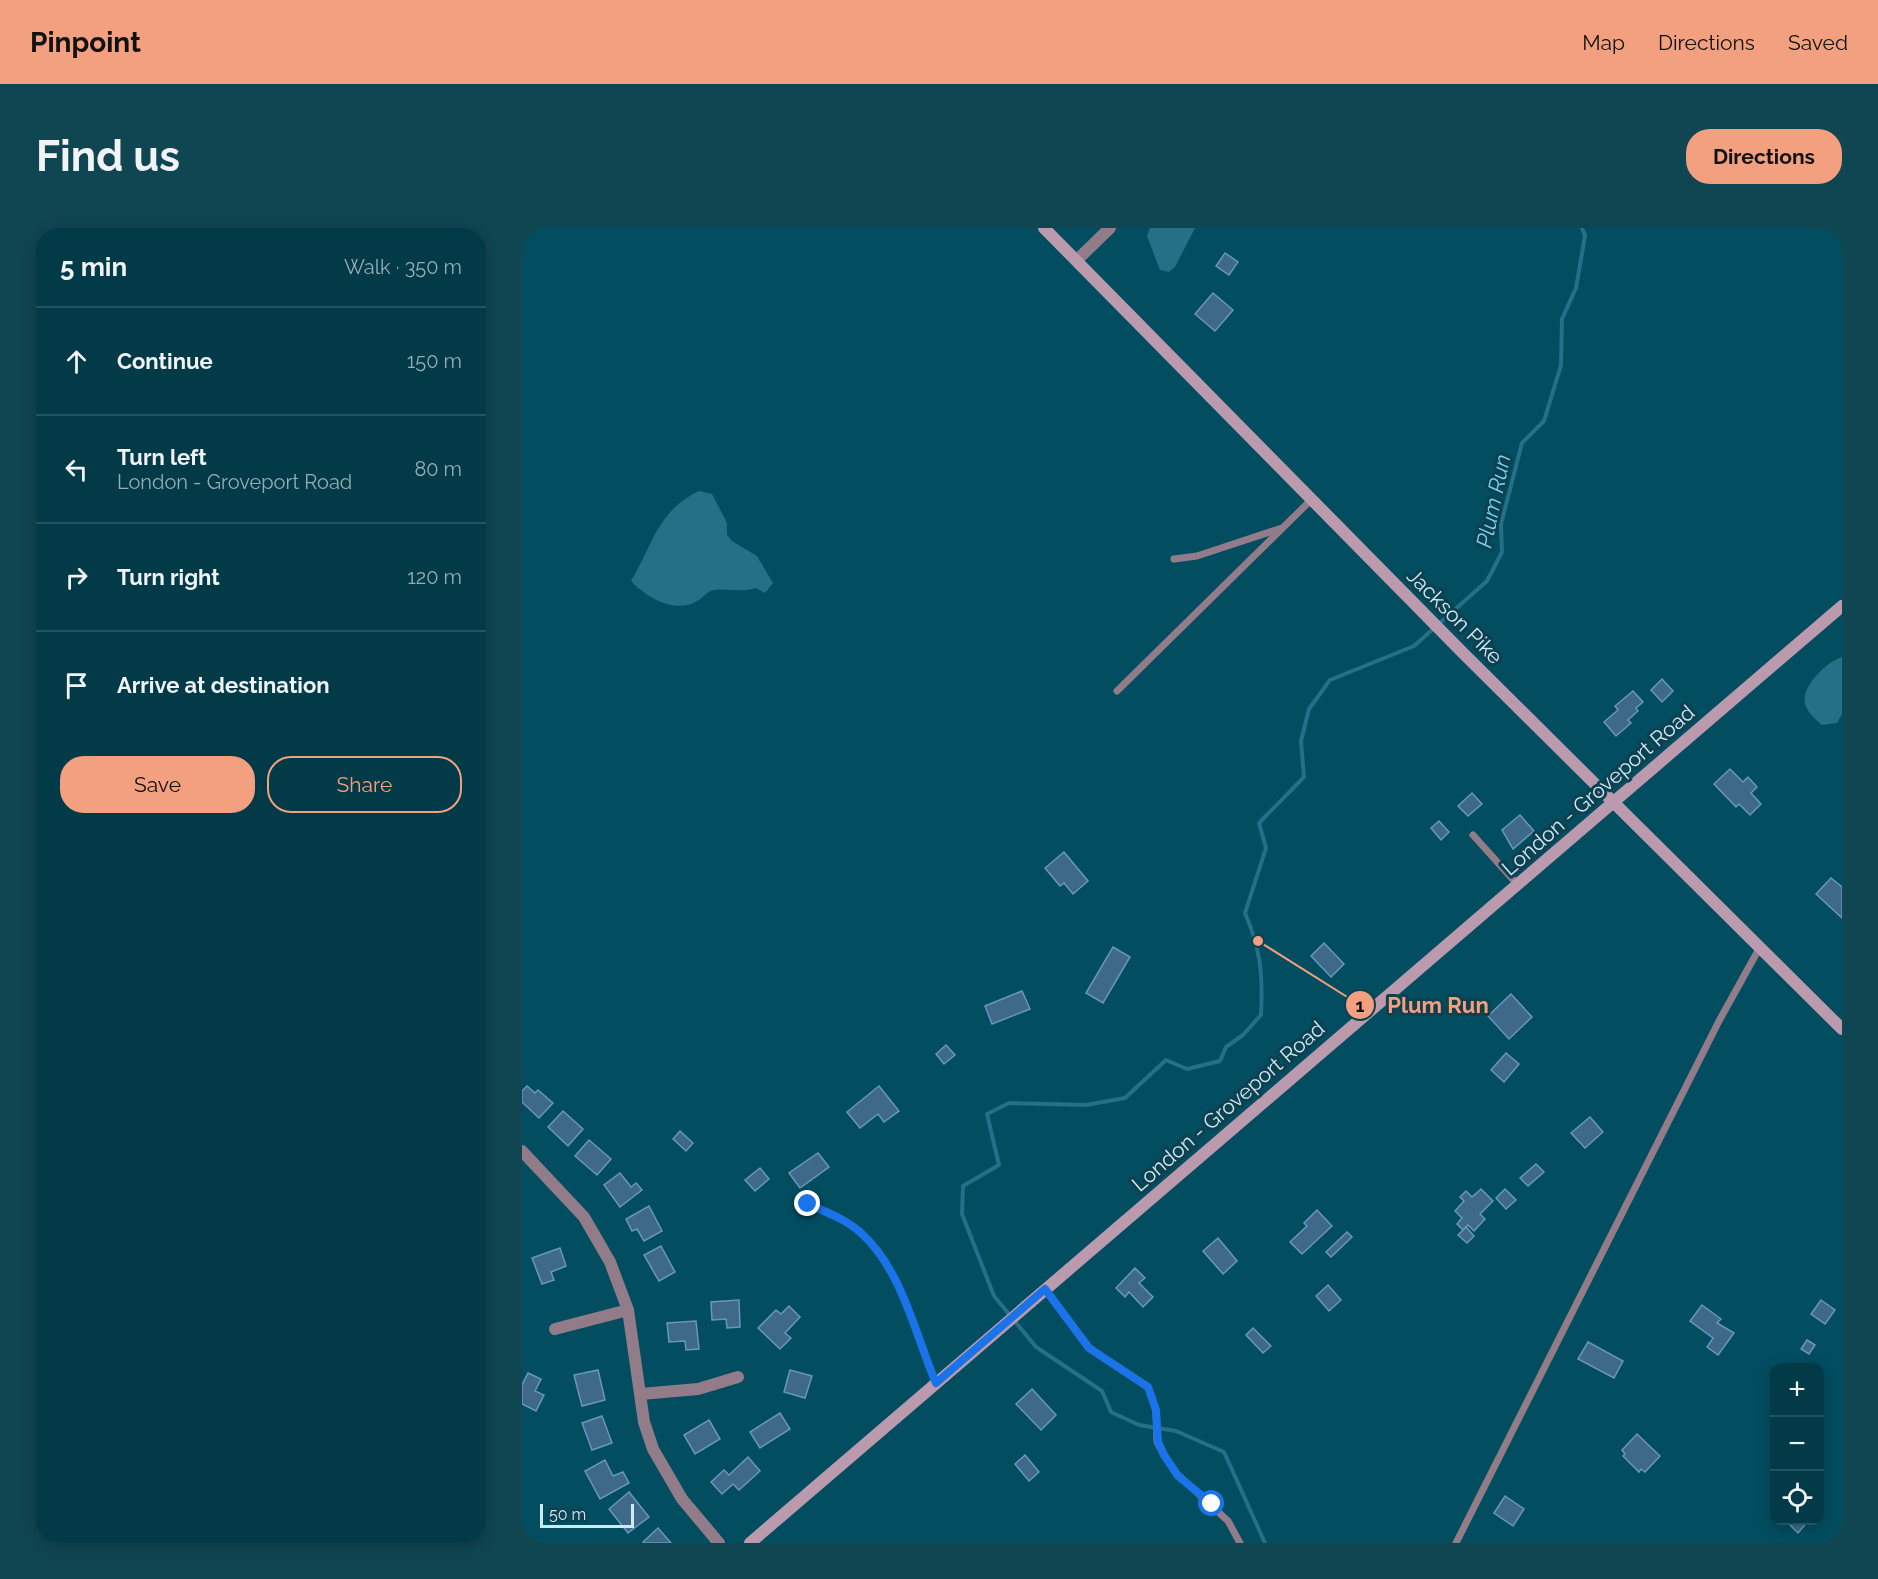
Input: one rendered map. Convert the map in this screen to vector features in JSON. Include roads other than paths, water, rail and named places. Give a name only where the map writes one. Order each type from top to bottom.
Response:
[{"type":"main road","name":"Jackson Pike","points":[[1044,228],[1463,653],[1842,1029]]},
{"type":"main road","name":"London - Groveport Road","points":[[750,1543],[1842,606]]},
{"type":"street","points":[[1077,261],[1110,228]]},
{"type":"street","points":[[522,1151],[584,1217],[610,1262],[628,1310],[644,1422],[653,1449],[682,1498],[719,1543]]},
{"type":"street","points":[[555,1329],[628,1310]]},
{"type":"street","points":[[641,1394],[698,1389],[738,1377]]},
{"type":"lane","points":[[1117,691],[1311,500]]},
{"type":"lane","points":[[1174,559],[1197,556],[1284,528]]},
{"type":"lane","points":[[1473,835],[1517,885]]},
{"type":"lane","points":[[1456,1543],[1713,1031],[1760,947]]},
{"type":"lane","points":[[808,1204],[842,1219],[860,1232],[877,1250],[891,1272],[936,1383]]},
{"type":"lane","points":[[1041,1292],[1089,1348],[1148,1387],[1153,1397],[1158,1442],[1177,1474],[1228,1521],[1240,1543]]},
{"type":"water","points":[[1150,228],[1195,228],[1175,267],[1169,272],[1160,270],[1147,236]]},
{"type":"water","points":[[699,491],[712,494],[727,523],[727,535],[732,541],[757,556],[773,583],[765,593],[756,588],[714,590],[699,600],[681,606],[653,598],[631,581],[665,519],[674,508]]},
{"type":"water","points":[[1842,657],[1842,714],[1837,723],[1822,725],[1807,709],[1805,696],[1807,689],[1823,669]]},
{"type":"waterway","name":"Plum Run","points":[[1265,1543],[1224,1452],[1176,1431],[1139,1425],[1111,1412],[1102,1391],[1036,1347],[994,1296],[962,1214],[963,1186],[999,1165],[987,1114],[1009,1103],[1086,1105],[1125,1098],[1166,1060],[1187,1069],[1220,1061],[1226,1047],[1243,1035],[1261,1015],[1260,963],[1255,939],[1245,913],[1266,848],[1259,823],[1304,777],[1301,741],[1309,709],[1330,680],[1414,646],[1487,581],[1502,552],[1501,524],[1522,443],[1544,421],[1561,365],[1562,319],[1576,288],[1585,236],[1582,228]]},
{"type":"place","name":"Plum Run","points":[[1258,941]]}]
